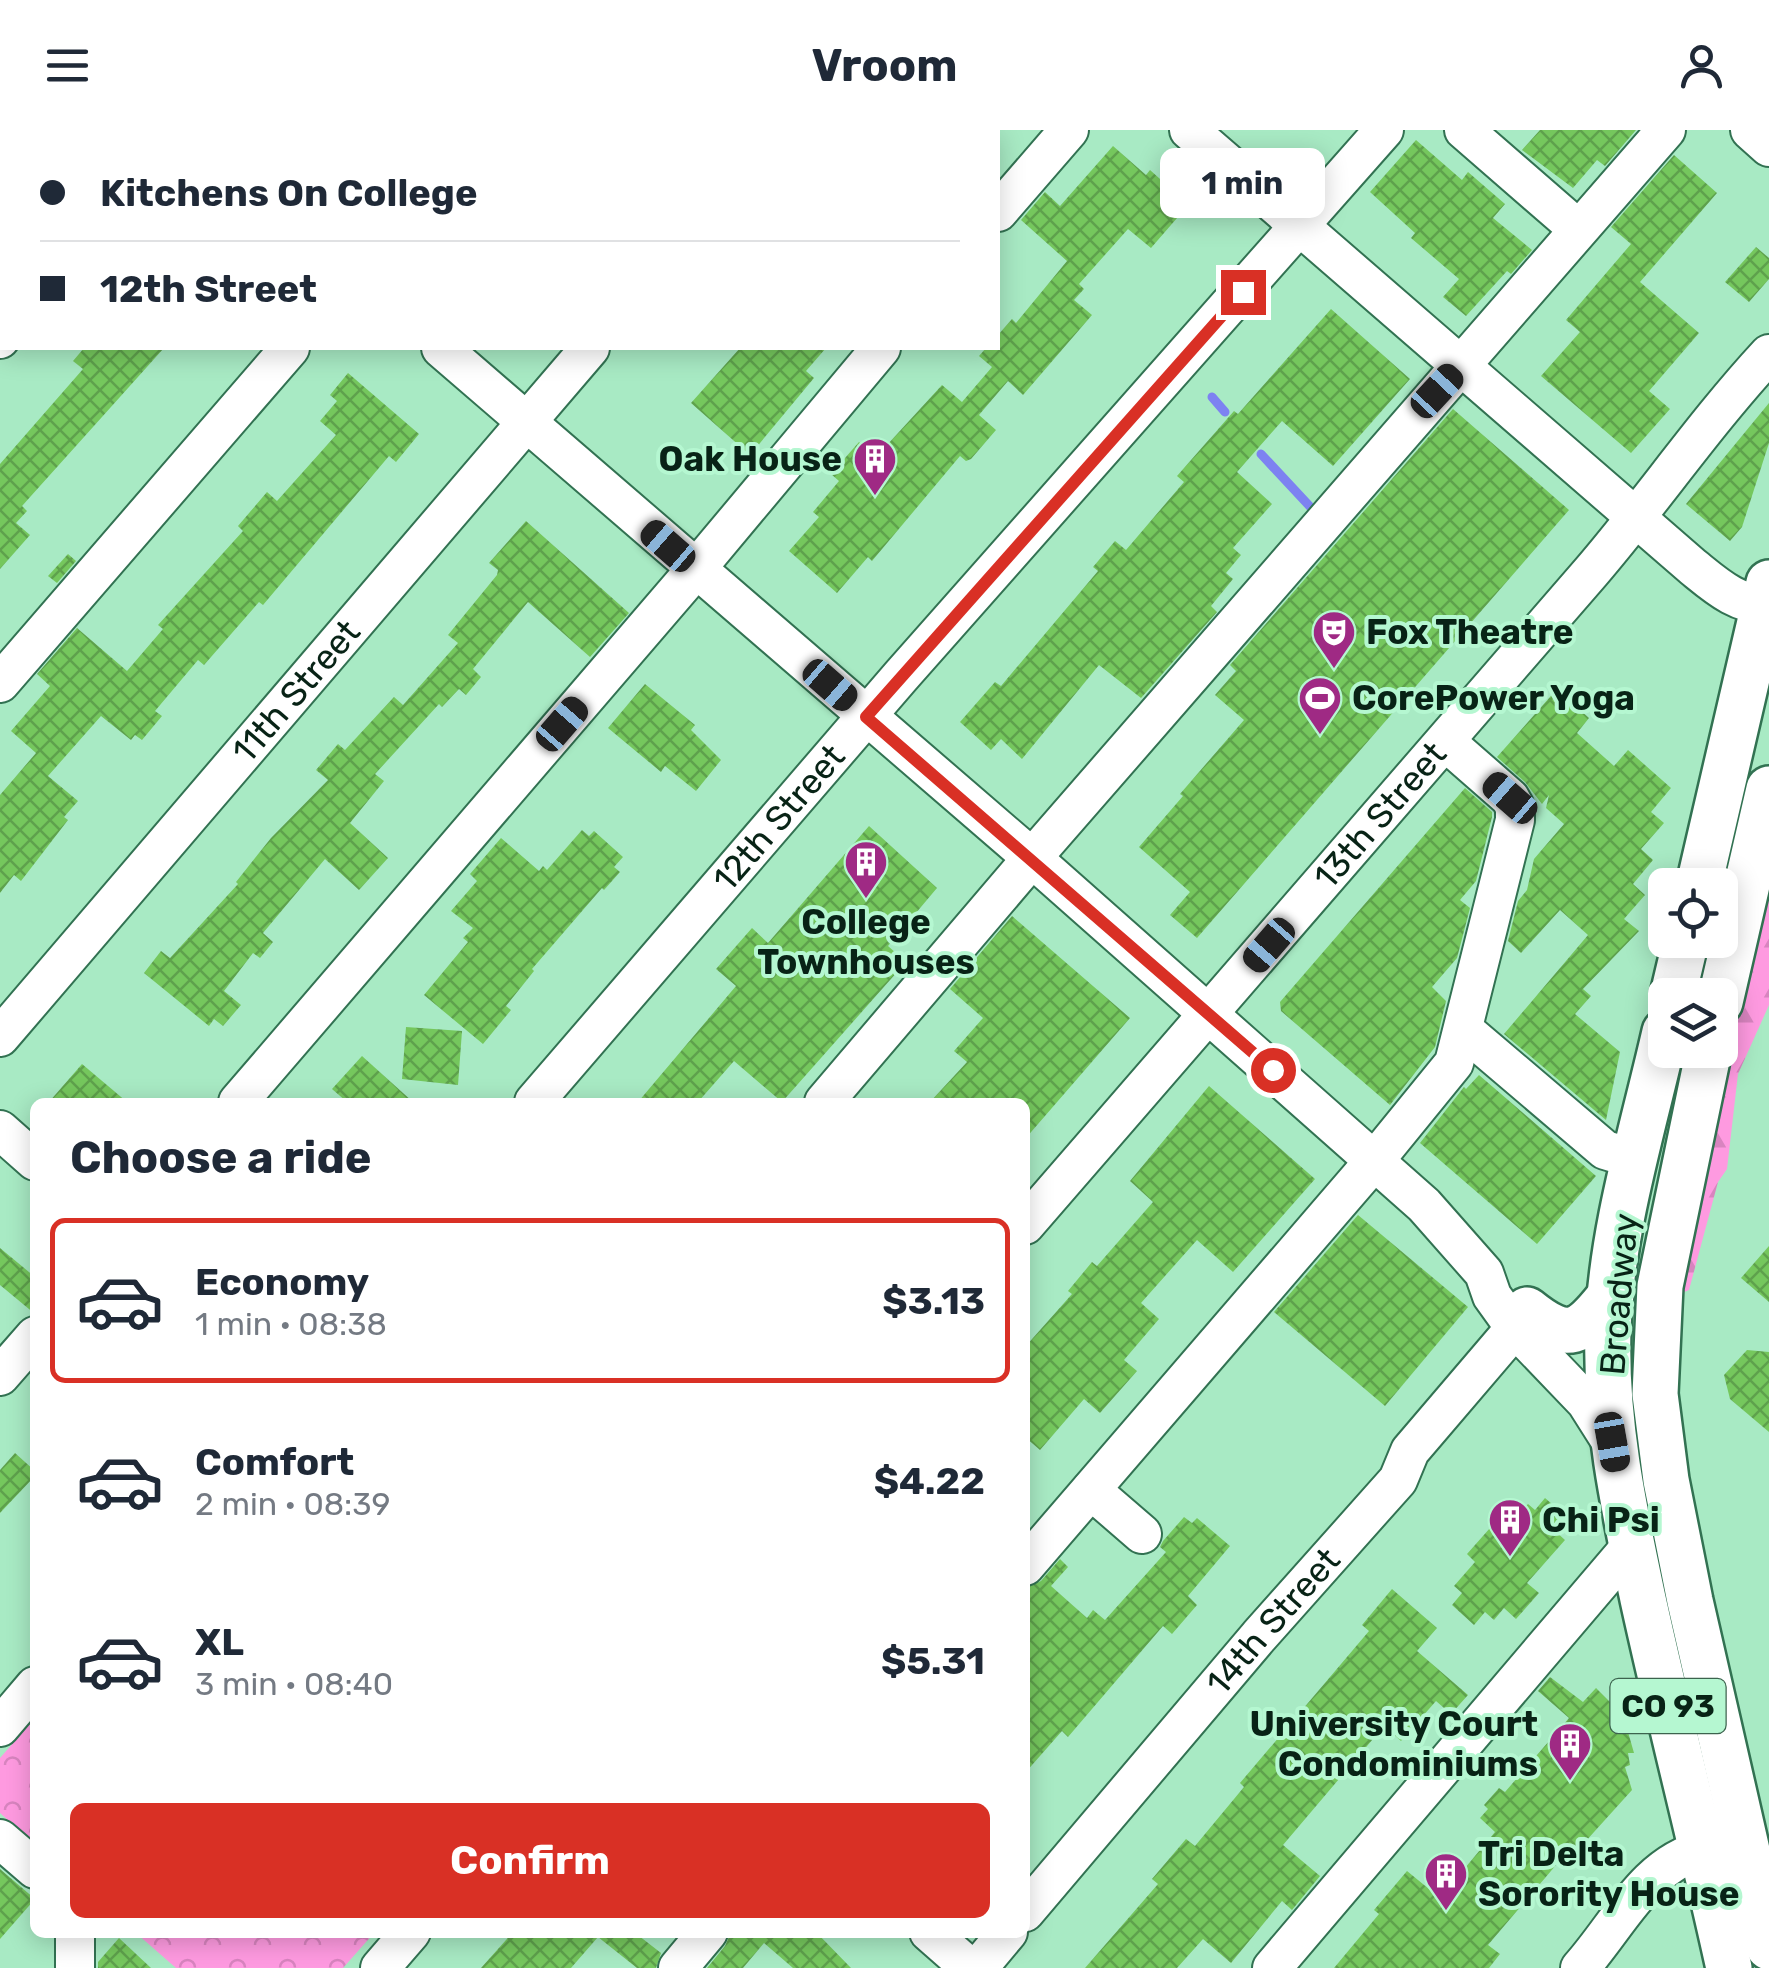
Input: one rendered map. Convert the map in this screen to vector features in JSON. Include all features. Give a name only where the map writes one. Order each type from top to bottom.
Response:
[{"type":"main road","points":[[1702,868],[1767,597]]},
{"type":"main road","points":[[1726,978],[1769,789]]},
{"type":"main road","name":"Broadway","points":[[1656,1068],[1635,1159],[1611,1295],[1612,1442],[1729,1968]]},
{"type":"main road","name":"Broadway","points":[[1705,1068],[1657,1306],[1656,1394],[1666,1480],[1769,1946]]},
{"type":"main road","points":[[1521,1319],[1556,1330],[1574,1330],[1588,1324],[1611,1295]]},
{"type":"main road","points":[[1609,1396],[1638,1430],[1666,1480]]},
{"type":"street","points":[[1000,210],[1069,130]]},
{"type":"street","points":[[1189,130],[1712,582],[1735,597],[1767,597]]},
{"type":"street","name":"12th Street","points":[[537,1098],[866,717],[1384,130]]},
{"type":"street","points":[[1464,130],[1578,228]]},
{"type":"street","points":[[827,1098],[1666,130]]},
{"type":"street","points":[[1750,130],[1769,146]]},
{"type":"street","points":[[0,683],[288,350]]},
{"type":"street","points":[[443,350],[1032,858],[1424,1205],[1484,1273],[1506,1284],[1521,1319],[1612,1442]]},
{"type":"street","name":"11th Street","points":[[0,1037],[588,350]]},
{"type":"street","points":[[241,1098],[879,350]]},
{"type":"street","name":"13th Street","points":[[1030,1219],[1446,742],[1636,519],[1664,478],[1769,354]]},
{"type":"street","points":[[1030,1560],[1454,1064],[1516,808],[1510,798],[1446,742]]},
{"type":"street","points":[[1464,1030],[1605,1150],[1635,1159]]},
{"type":"street","points":[[0,1130],[30,1157]]},
{"type":"street","points":[[1521,1319],[1609,1396]]},
{"type":"street","name":"14th Street","points":[[1030,1906],[1259,1636],[1398,1480],[1410,1451],[1521,1319]]},
{"type":"street","points":[[0,1376],[30,1342]]},
{"type":"street","points":[[1091,1490],[1142,1534]]},
{"type":"street","points":[[1272,1968],[1632,1545]]},
{"type":"street","points":[[0,1727],[30,1692]]},
{"type":"street","points":[[0,1839],[30,1864]]},
{"type":"street","points":[[1580,1968],[1660,1869],[1686,1854],[1703,1850]]},
{"type":"street","points":[[75,1938],[75,1968]]},
{"type":"street","points":[[380,1968],[406,1938]]},
{"type":"street","points":[[678,1968],[703,1938]]},
{"type":"street","points":[[936,1938],[970,1968]]},
{"type":"street","points":[[978,1968],[1003,1938]]},
{"type":"green space","points":[[1769,860],[1769,1005],[1738,1074],[1727,1169],[1718,1182],[1689,1290],[1682,1293],[1675,1290],[1721,1068],[1738,1068],[1738,995]]},
{"type":"green space","points":[[30,1724],[30,1840],[0,1813],[0,1758]]},
{"type":"green space","points":[[142,1938],[370,1938],[343,1968],[176,1968]]},
{"type":"building","points":[[1540,130],[1636,130],[1605,166],[1597,160],[1573,188],[1522,150]]},
{"type":"building","points":[[1416,140],[1462,180],[1468,172],[1505,204],[1493,218],[1532,250],[1466,316],[1443,297],[1459,279],[1411,238],[1415,233],[1370,192]]},
{"type":"building","points":[[1113,146],[1146,175],[1150,170],[1169,187],[1164,193],[1184,210],[1151,248],[1128,229],[1079,284],[1084,289],[1074,300],[1092,315],[1023,395],[1008,381],[979,415],[996,430],[971,459],[966,461],[960,456],[872,561],[868,557],[837,593],[789,551],[819,517],[813,512],[839,481],[831,474],[859,442],[876,457],[942,385],[962,402],[992,367],[979,356],[984,350],[1000,350],[1000,333],[1012,319],[1016,323],[1067,261],[1021,220],[1045,192],[1060,206]]},
{"type":"building","points":[[1674,155],[1717,193],[1640,282],[1699,333],[1649,391],[1670,409],[1631,453],[1541,376],[1580,332],[1566,320],[1631,244],[1611,227]]},
{"type":"building","points":[[1756,247],[1769,258],[1769,279],[1749,302],[1725,282]]},
{"type":"building","points":[[1331,309],[1410,379],[1333,466],[1282,421],[1237,472],[1272,504],[1233,548],[1241,555],[1226,573],[1233,579],[1211,606],[1217,612],[1141,698],[1099,665],[1022,759],[1001,739],[991,750],[960,722],[995,682],[1001,686],[1098,571],[1093,567],[1115,541],[1126,550],[1184,482],[1177,476]]},
{"type":"building","points":[[82,350],[162,350],[22,506],[27,511],[16,523],[30,535],[0,569],[0,464],[83,369],[73,361]]},
{"type":"building","points":[[738,350],[824,350],[806,371],[814,378],[750,455],[691,403]]},
{"type":"building","points":[[348,373],[419,434],[396,462],[389,456],[263,605],[259,602],[204,665],[198,660],[155,711],[162,716],[142,740],[135,735],[131,740],[101,716],[48,776],[78,801],[64,817],[68,820],[21,881],[14,875],[0,893],[0,795],[36,753],[11,731],[50,686],[37,674],[77,628],[127,671],[163,629],[158,625],[243,531],[238,526],[267,492],[277,501],[336,435],[320,421],[337,401],[330,395]]},
{"type":"building","points":[[1769,403],[1769,443],[1742,527],[1730,541],[1686,504]]},
{"type":"building","points":[[1453,409],[1569,510],[1197,938],[1170,915],[1190,892],[1139,847],[1244,720],[1215,695],[1236,671],[1230,665]]},
{"type":"building","points":[[526,521],[629,613],[590,657],[528,602],[473,669],[481,677],[466,695],[459,689],[442,707],[439,704],[375,774],[384,781],[350,823],[388,858],[359,890],[325,859],[263,933],[273,942],[260,958],[253,953],[224,991],[241,1005],[223,1026],[214,1019],[209,1026],[144,973],[161,951],[170,958],[238,884],[271,838],[328,780],[316,770],[338,744],[345,750],[394,697],[403,705],[458,643],[448,635],[497,575],[498,570],[489,563]]},
{"type":"building","points":[[68,554],[76,561],[57,583],[48,576]]},
{"type":"building","points":[[645,684],[695,725],[691,730],[721,760],[696,791],[665,766],[661,772],[608,728]]},
{"type":"building","points":[[1557,689],[1589,718],[1577,733],[1614,766],[1628,750],[1671,788],[1651,812],[1664,823],[1641,849],[1653,860],[1633,884],[1645,895],[1624,919],[1639,931],[1583,989],[1591,996],[1575,1014],[1620,1052],[1606,1120],[1504,1034],[1588,935],[1560,910],[1521,953],[1508,941],[1534,859],[1564,824],[1546,808],[1549,795],[1542,804],[1497,757]]},
{"type":"building","points":[[1465,788],[1492,812],[1492,817],[1476,881],[1460,900],[1470,908],[1457,958],[1432,987],[1446,1001],[1435,1047],[1390,1105],[1281,1011],[1280,1002]]},
{"type":"building","points":[[869,826],[937,888],[888,946],[906,962],[786,1098],[777,1098],[734,1061],[702,1098],[641,1098],[736,986],[716,969],[752,928],[768,943]]},
{"type":"building","points":[[582,830],[589,836],[594,831],[623,857],[614,867],[620,872],[532,969],[506,1006],[511,1010],[483,1044],[424,995],[468,942],[463,938],[473,928],[451,911],[477,881],[470,874],[501,838],[539,871],[543,866],[547,870]]},
{"type":"building","points":[[1012,916],[1130,1018],[1030,1133],[1030,1098],[934,1098],[967,1062],[954,1051],[983,1018],[950,989]]},
{"type":"building","points":[[406,1027],[462,1031],[458,1085],[402,1079]]},
{"type":"building","points":[[362,1056],[409,1098],[342,1098],[332,1089]]},
{"type":"building","points":[[82,1064],[122,1098],[52,1098]]},
{"type":"building","points":[[1479,1075],[1596,1176],[1537,1244],[1420,1143],[1464,1087]]},
{"type":"building","points":[[1209,1086],[1315,1179],[1233,1272],[1197,1240],[1141,1303],[1159,1319],[1124,1360],[1137,1371],[1100,1413],[1084,1399],[1040,1450],[1030,1441],[1030,1341],[1072,1294],[1068,1291],[1092,1262],[1097,1266],[1153,1202],[1130,1181]]},
{"type":"building","points":[[1358,1215],[1468,1307],[1385,1406],[1274,1312]]},
{"type":"building","points":[[1769,1246],[1769,1302],[1741,1278]]},
{"type":"building","points":[[0,1248],[30,1273],[30,1310],[0,1285]]},
{"type":"building","points":[[1747,1350],[1769,1352],[1769,1432],[1730,1399],[1724,1375]]},
{"type":"building","points":[[15,1453],[30,1466],[30,1481],[0,1513],[0,1470]]},
{"type":"building","name":"Chi Psi","points":[[1545,1498],[1567,1517],[1555,1531],[1565,1540],[1527,1583],[1539,1593],[1516,1619],[1504,1608],[1494,1620],[1485,1612],[1474,1625],[1452,1605],[1462,1593],[1454,1586],[1475,1562],[1467,1554],[1498,1519],[1507,1527],[1528,1504],[1535,1510]]},
{"type":"building","points":[[1184,1517],[1192,1523],[1197,1518],[1230,1546],[1188,1596],[1197,1605],[1172,1634],[1163,1626],[1068,1737],[1062,1731],[1030,1767],[1030,1586],[1041,1581],[1060,1559],[1068,1567],[1051,1586],[1087,1618],[1093,1610],[1105,1620],[1166,1552],[1160,1547]]},
{"type":"building","points":[[1392,1589],[1437,1628],[1417,1651],[1468,1695],[1451,1714],[1436,1701],[1401,1741],[1384,1726],[1283,1845],[1320,1876],[1292,1910],[1282,1901],[1231,1963],[1203,1939],[1177,1968],[1085,1968],[1158,1884],[1152,1879],[1186,1839],[1195,1846],[1244,1787],[1240,1783],[1369,1631],[1362,1625]]},
{"type":"building","points":[[1550,1677],[1583,1702],[1596,1688],[1611,1703],[1615,1725],[1626,1725],[1634,1753],[1628,1753],[1630,1765],[1625,1767],[1632,1790],[1566,1863],[1562,1858],[1488,1945],[1500,1954],[1489,1968],[1334,1968],[1379,1914],[1374,1910],[1407,1871],[1440,1898],[1495,1832],[1480,1818],[1488,1809],[1484,1805],[1499,1788],[1505,1792],[1569,1718],[1538,1691]]},
{"type":"building","points":[[0,1869],[30,1895],[30,1905],[0,1939]]},
{"type":"building","points":[[119,1938],[151,1968],[98,1968],[98,1962]]},
{"type":"building","points":[[508,1938],[597,1938],[571,1968],[481,1968]]},
{"type":"building","points":[[599,1938],[642,1938],[661,1953],[656,1968],[637,1968]]},
{"type":"building","points":[[728,1938],[822,1938],[851,1968],[793,1968],[764,1943],[743,1968],[707,1968]]},
{"type":"waterway","points":[[1212,397],[1225,412]]},
{"type":"waterway","points":[[1261,454],[1316,513]]},
{"type":"place","name":"Oak House","points":[[875,497]]},
{"type":"place","name":"Fox Theatre","points":[[1334,670]]},
{"type":"place","name":"CorePower Yoga","points":[[1320,736]]},
{"type":"place","name":"College Townhouses","points":[[866,900]]},
{"type":"place","name":"Chi Psi","points":[[1510,1558]]},
{"type":"place","name":"University Court Condominiums","points":[[1570,1782]]},
{"type":"place","name":"Tri Delta Sorority House","points":[[1446,1912]]},
{"type":"route","points":[[1243,292],[866,717],[1273,1070]]}]
